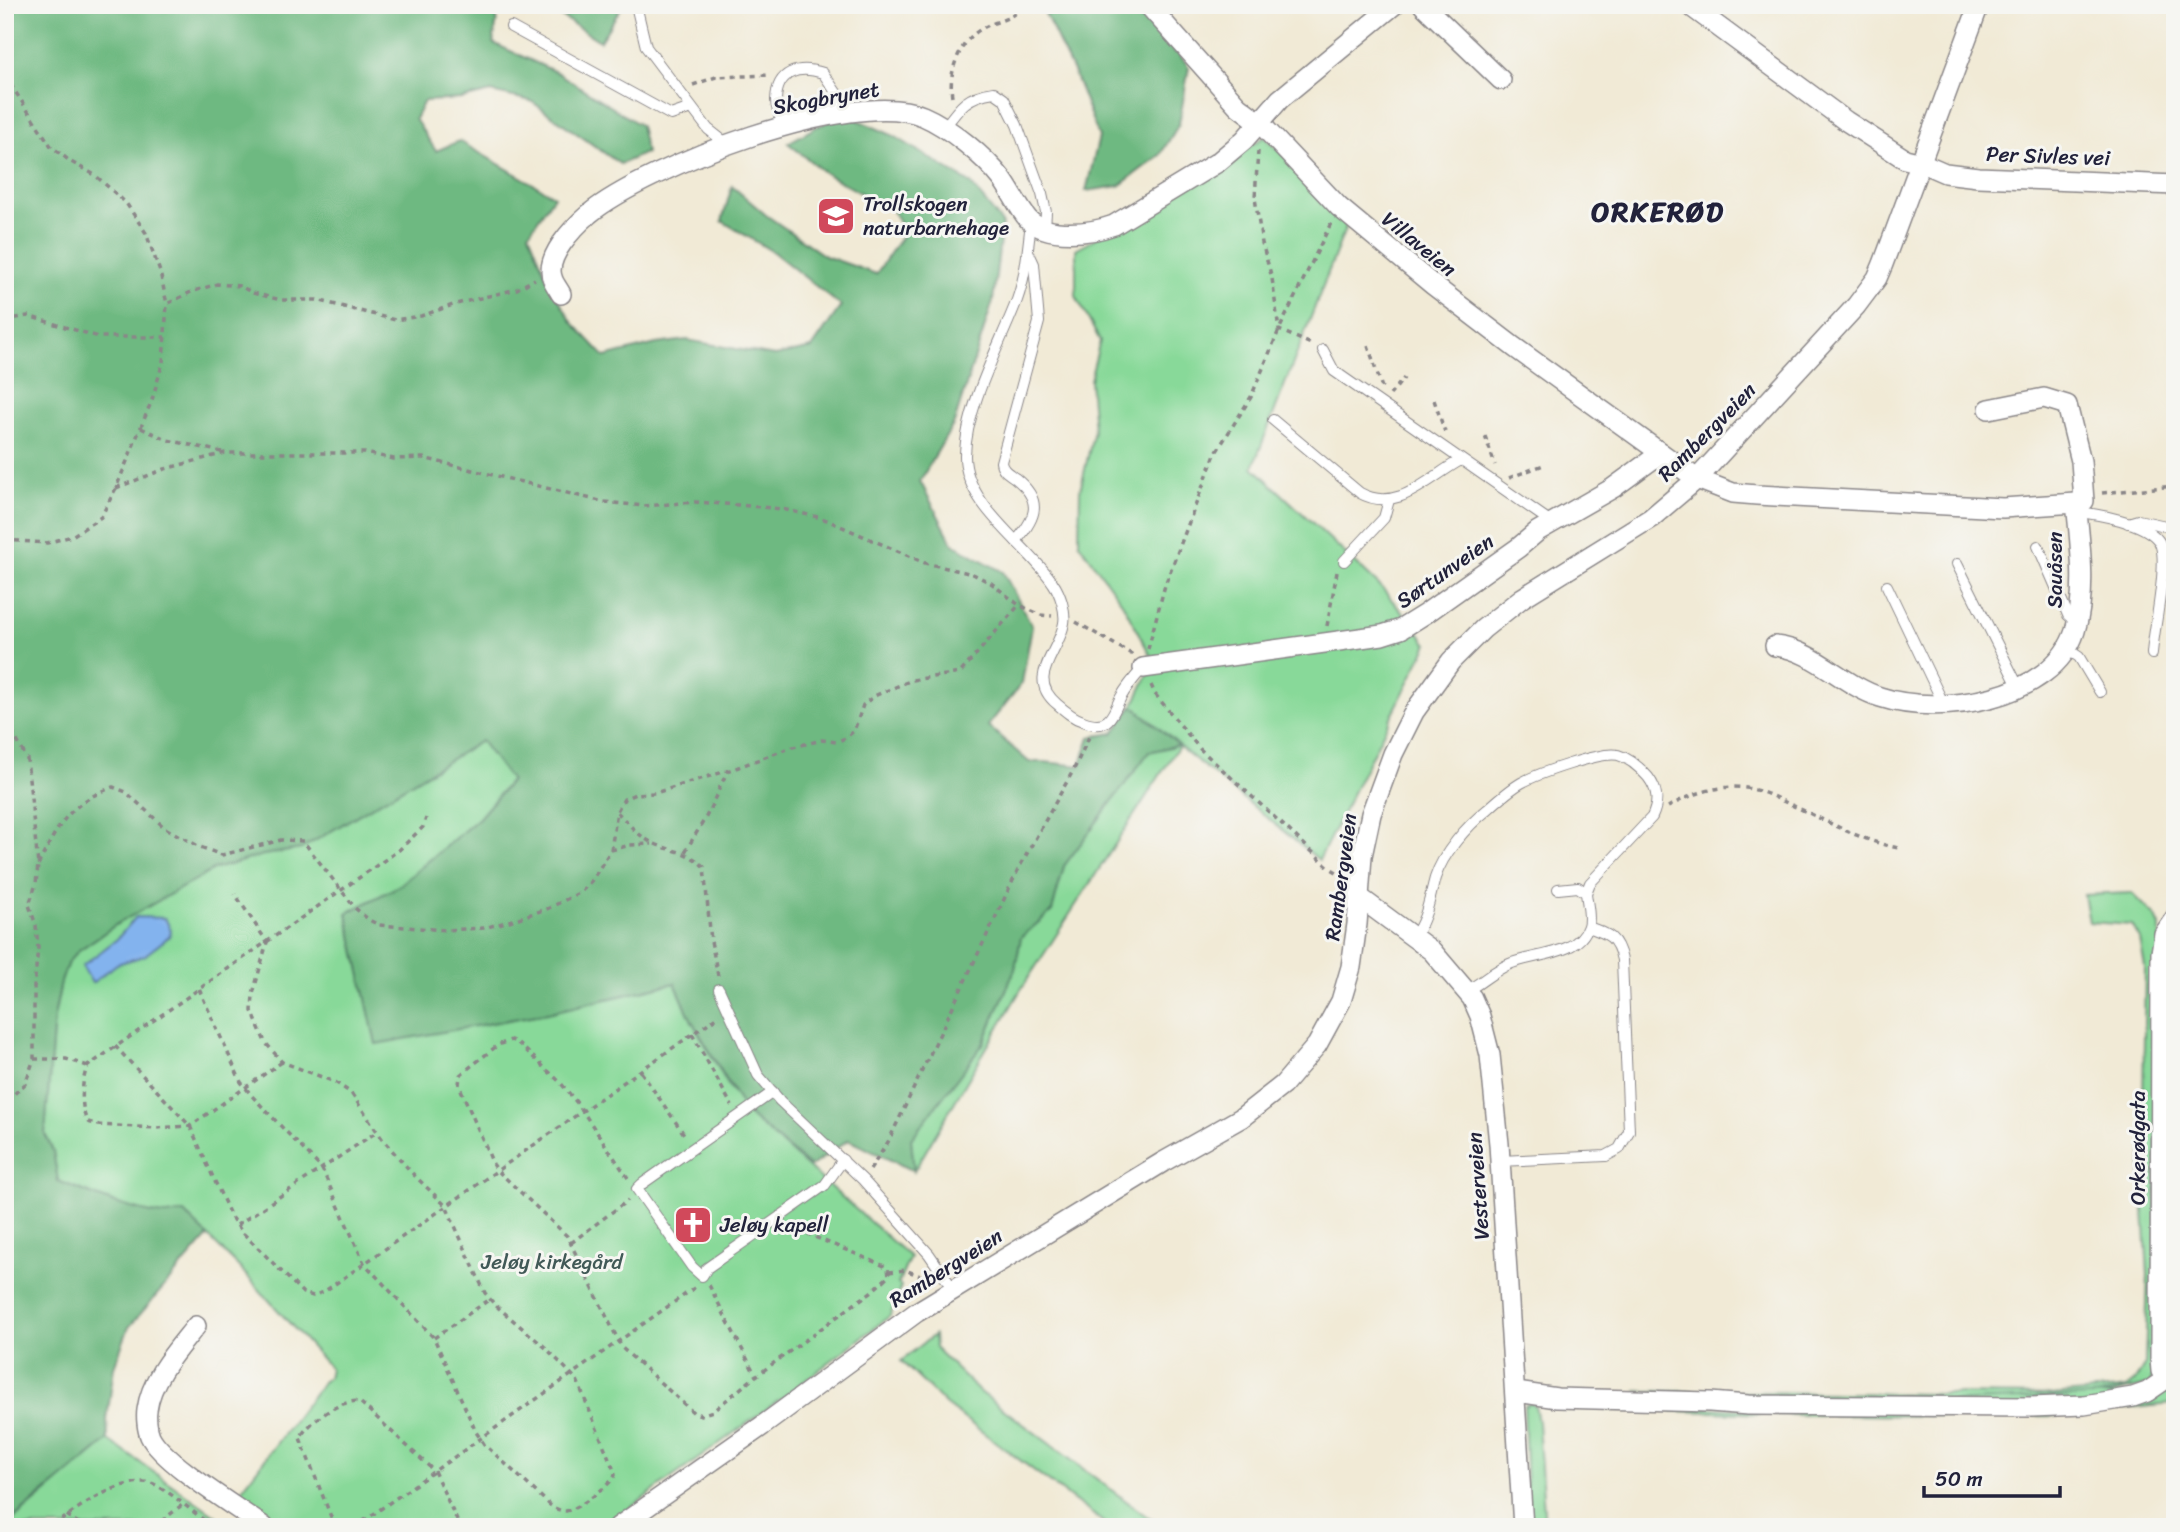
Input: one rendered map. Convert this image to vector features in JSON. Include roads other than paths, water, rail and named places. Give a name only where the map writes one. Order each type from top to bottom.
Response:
[{"type":"street","name":"Villaveien","points":[[1147,5],[1238,106],[1259,122],[1339,207],[1433,285],[1514,347],[1697,479]]},
{"type":"street","points":[[1038,225],[1084,233],[1114,225],[1208,169],[1244,140],[1302,80],[1394,5]]},
{"type":"street","points":[[1423,5],[1501,79]]},
{"type":"street","name":"Per Sivles vei","points":[[1689,5],[1846,121],[1905,159],[1945,173],[1978,177],[2175,185]]},
{"type":"street","name":"Rambergveien","points":[[618,1527],[762,1426],[885,1334],[953,1289],[1241,1118],[1283,1085],[1317,1045],[1341,1001],[1351,967],[1362,856],[1371,814],[1384,773],[1415,712],[1451,661],[1483,629],[1522,598],[1651,518],[1697,479],[1828,339],[1869,289],[1883,264],[1979,5]]},
{"type":"street","name":"Skogbrynet","points":[[561,294],[552,279],[551,271],[555,256],[571,230],[590,213],[632,186],[727,144],[783,127],[848,113],[906,110],[948,123],[1001,178],[1038,225]]},
{"type":"street","name":"Sauåsen","points":[[1775,646],[1792,648],[1803,653],[1841,678],[1877,696],[1905,703],[1944,705],[1991,699],[2044,671],[2067,649],[2080,607],[2081,461],[2067,405],[2044,398],[1989,409]]},
{"type":"street","name":"Sørtunveien","points":[[1143,668],[1382,635],[1401,629],[1551,522],[1613,488],[1661,453]]},
{"type":"street","name":"Sauåsen","points":[[1697,479],[1733,493],[1756,495],[2003,508],[2079,505]]},
{"type":"street","name":"Vesterveien","points":[[1360,891],[1413,938],[1432,951],[1472,998],[1480,1016],[1490,1055],[1500,1161],[1523,1527]]},
{"type":"street","name":"Orkerødgata","points":[[2170,1380],[2161,1371],[2160,1359],[2168,1143],[2161,953],[2164,934],[2175,918]]},
{"type":"street","points":[[196,1326],[167,1363],[150,1397],[146,1412],[150,1437],[175,1463],[264,1527]]},
{"type":"street","points":[[1516,1392],[1557,1398],[1748,1405],[2031,1407],[2084,1405],[2124,1399],[2147,1392],[2170,1380]]},
{"type":"lane","points":[[636,5],[646,47],[708,130],[727,144]]},
{"type":"lane","points":[[511,27],[671,115],[691,108]]},
{"type":"lane","points":[[783,127],[776,102],[779,85],[789,73],[798,69],[823,73],[848,113]]},
{"type":"lane","points":[[948,123],[966,100],[979,94],[994,92],[1004,99],[1042,194],[1046,212],[1028,251],[1018,296],[972,418],[965,457],[974,490],[1054,584],[1065,616],[1064,626],[1043,675],[1044,690],[1068,714],[1095,725],[1108,720],[1143,668]]},
{"type":"lane","points":[[1016,541],[1031,525],[1034,502],[1028,490],[1002,468],[1001,462],[1039,322],[1034,264],[1028,251]]},
{"type":"lane","points":[[1323,350],[1334,371],[1551,522]]},
{"type":"lane","points":[[1273,420],[1360,493],[1374,500],[1389,500],[1408,493],[1457,457]]},
{"type":"lane","points":[[1344,561],[1384,518],[1389,500]]},
{"type":"lane","points":[[2079,505],[2128,523],[2156,538],[2162,548],[2161,590],[2152,654]]},
{"type":"lane","points":[[2128,523],[2138,520],[2175,528]]},
{"type":"lane","points":[[2038,546],[2068,615],[2077,623]]},
{"type":"lane","points":[[1957,564],[2018,686]]},
{"type":"lane","points":[[1887,586],[1944,705]]},
{"type":"lane","points":[[2067,649],[2079,657],[2100,691]]},
{"type":"lane","points":[[1413,938],[1423,925],[1436,876],[1455,844],[1484,812],[1520,783],[1602,755],[1617,755],[1630,761],[1648,777],[1658,798],[1656,808],[1652,817],[1590,883],[1586,894],[1588,927],[1580,937],[1567,948],[1510,963],[1466,991]]},
{"type":"lane","points":[[1559,889],[1578,887],[1586,894]]},
{"type":"lane","points":[[1500,1161],[1606,1156],[1619,1149],[1629,1131],[1622,960],[1619,947],[1608,934],[1588,927]]},
{"type":"lane","points":[[719,989],[758,1074],[772,1092],[863,1180],[929,1254],[953,1289]]},
{"type":"lane","points":[[772,1092],[637,1189],[684,1257],[702,1276],[707,1268],[825,1185],[843,1160]]},
{"type":"water","points":[[136,917],[165,918],[171,930],[170,936],[144,956],[117,964],[92,983],[82,966],[117,939]]},
{"type":"place","name":"Trollskogen naturbarnehage","points":[[836,216]]},
{"type":"place","name":"Jeløy kapell","points":[[693,1225]]},
{"type":"district","name":"ORKERØD","points":[[1658,211]]},
{"type":"park label","name":"Jeløy kirkegård","points":[[552,1262]]}]
